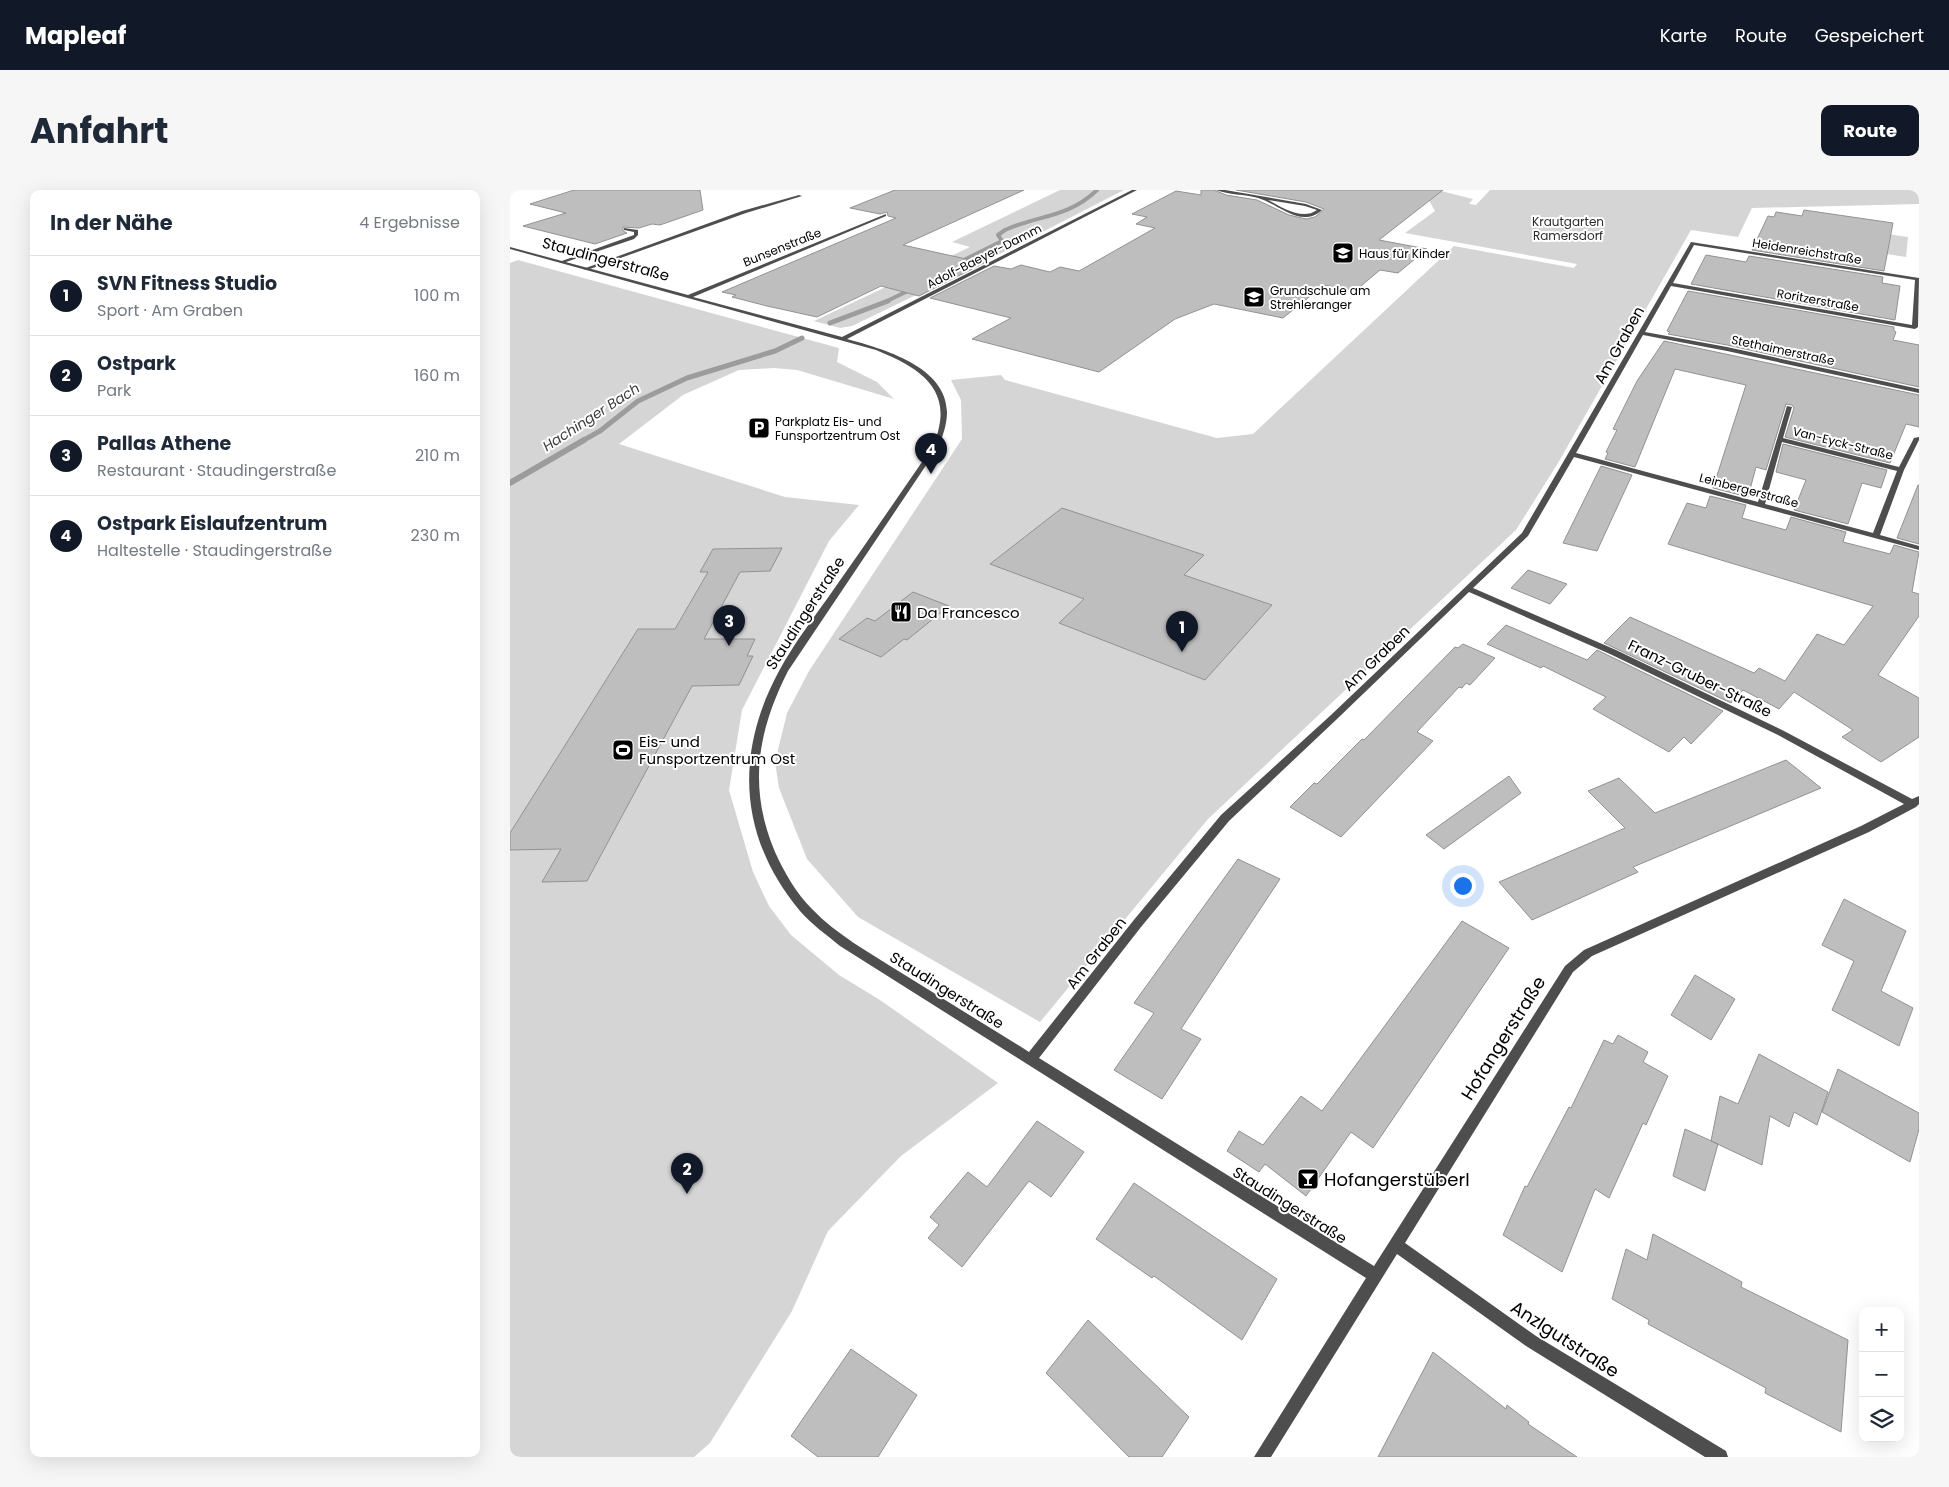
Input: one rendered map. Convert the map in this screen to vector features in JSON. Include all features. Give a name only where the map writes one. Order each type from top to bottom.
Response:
[{"type":"street","name":"Adolf-Baeyer-Damm","points":[[843,339],[1135,190]]},
{"type":"street","points":[[1218,190],[1260,197],[1306,205],[1320,210],[1310,215],[1293,214],[1260,197]]},
{"type":"street","points":[[586,269],[744,212],[800,196]]},
{"type":"street","name":"Bunsenstraße","points":[[688,297],[884,215]]},
{"type":"street","points":[[561,262],[636,235],[636,232],[626,228]]},
{"type":"street","name":"Heidenreichstraße","points":[[1693,243],[1918,279]]},
{"type":"street","name":"Am Graben","points":[[1030,1060],[1137,924],[1225,818],[1525,534],[1693,243]]},
{"type":"street","name":"Staudingerstraße","points":[[510,248],[878,349],[914,366],[938,390],[942,401],[944,423],[936,446],[780,677],[760,734],[754,763],[754,789],[761,826],[772,859],[805,908],[838,938],[1376,1276]]},
{"type":"street","name":"Roritzerstraße","points":[[1670,284],[1915,327],[1918,279]]},
{"type":"street","name":"Stethaimerstraße","points":[[1641,333],[1727,349],[1919,391]]},
{"type":"street","points":[[1761,504],[1789,407]]},
{"type":"street","points":[[1876,536],[1901,470],[1917,438]]},
{"type":"street","name":"Van-Eyck-Straße","points":[[1780,439],[1901,470]]},
{"type":"street","name":"Leinbergerstraße","points":[[1572,454],[1919,548]]},
{"type":"street","name":"Franz-Gruber-Straße","points":[[1468,589],[1613,652],[1781,733],[1916,802]]},
{"type":"street","name":"Hofangerstraße","points":[[1262,1457],[1569,969],[1588,953],[1865,829],[1916,802]]},
{"type":"street","name":"Anzlgutstraße","points":[[1396,1245],[1531,1341],[1720,1457]]},
{"type":"green space","points":[[1060,190],[1124,190],[980,264],[852,326],[840,328],[814,321],[970,247],[952,242]]},
{"type":"green space","name":"Krautgarten Ramersdorf","points":[[1437,190],[1473,199],[1469,204],[1476,205],[1490,190],[1919,190],[1919,204],[1752,208],[1738,237],[1691,230],[1558,463],[1516,530],[1208,819],[1040,1022],[858,917],[807,859],[779,788],[775,762],[787,713],[809,671],[962,439],[961,400],[951,380],[1001,375],[1005,380],[1217,438],[1253,434],[1454,246],[1574,268],[1577,264],[1405,233],[1435,211],[1427,197]]},
{"type":"green space","points":[[1809,223],[1908,237],[1906,257],[1803,241]]},
{"type":"green space","points":[[518,260],[839,348],[837,362],[877,382],[894,399],[797,370],[774,368],[739,370],[683,395],[619,444],[785,497],[859,505],[829,541],[742,710],[729,790],[753,872],[769,906],[791,935],[839,975],[880,1000],[998,1083],[901,1156],[828,1231],[792,1311],[710,1443],[694,1457],[510,1457],[510,263]]},
{"type":"building","points":[[574,190],[700,190],[703,210],[660,225],[652,224],[639,228],[623,227],[623,231],[627,233],[595,244],[523,226],[566,213],[530,204]]},
{"type":"building","points":[[895,190],[1024,190],[903,245],[984,263],[919,296],[881,286],[817,317],[732,297],[736,295],[722,292],[896,218],[888,216],[887,212],[880,214],[850,208]]},
{"type":"building","points":[[1201,190],[1214,190],[1226,195],[1257,200],[1289,215],[1306,219],[1315,217],[1324,209],[1306,202],[1236,190],[1443,190],[1379,240],[1427,249],[1398,273],[1380,270],[1355,291],[1324,285],[1283,318],[1214,304],[1175,319],[1099,372],[972,339],[1011,318],[930,298],[994,266],[1011,269],[1021,265],[1050,272],[1060,267],[1079,271],[1155,228],[1136,224],[1147,217],[1132,214],[1176,191],[1201,195]]},
{"type":"building","points":[[1804,210],[1893,223],[1884,271],[1752,250],[1768,216],[1774,217],[1776,212],[1802,216]]},
{"type":"building","points":[[1706,255],[1746,262],[1749,256],[1883,277],[1882,283],[1900,286],[1895,320],[1691,284]]},
{"type":"building","points":[[1688,291],[1894,327],[1896,332],[1893,340],[1919,345],[1919,387],[1668,334],[1670,332],[1667,331]]},
{"type":"building","points":[[1664,341],[1919,395],[1919,427],[1906,424],[1890,463],[1785,437],[1794,408],[1792,405],[1786,404],[1766,470],[1756,467],[1748,497],[1713,488],[1746,385],[1675,369],[1635,467],[1605,459],[1608,453],[1606,452],[1617,430],[1613,429],[1637,381]]},
{"type":"building","points":[[1783,444],[1887,470],[1881,488],[1862,483],[1848,524],[1794,510],[1806,480],[1776,472]]},
{"type":"building","points":[[1601,466],[1632,475],[1597,551],[1563,543]]},
{"type":"building","points":[[1919,485],[1919,544],[1897,538]]},
{"type":"building","points":[[1710,496],[1746,505],[1742,518],[1786,530],[1791,517],[1846,532],[1843,542],[1890,554],[1894,545],[1919,552],[1912,592],[1919,594],[1919,616],[1878,675],[1919,698],[1919,737],[1881,762],[1842,737],[1853,730],[1794,692],[1779,709],[1743,690],[1731,703],[1604,643],[1630,617],[1754,673],[1759,668],[1785,681],[1817,634],[1844,645],[1873,606],[1668,544],[1687,503],[1706,508]]},
{"type":"building","points":[[1062,508],[1204,555],[1184,575],[1272,605],[1205,680],[1059,623],[1084,599],[990,564]]},
{"type":"building","points":[[782,548],[770,571],[740,572],[704,639],[755,639],[747,656],[753,656],[739,685],[692,686],[587,881],[542,882],[561,849],[510,850],[510,833],[638,629],[675,629],[708,572],[700,572],[713,549]]},
{"type":"building","points":[[1528,570],[1567,584],[1550,604],[1511,588]]},
{"type":"building","points":[[913,592],[949,606],[907,640],[904,639],[881,657],[839,639],[867,618],[875,621]]},
{"type":"building","points":[[1506,625],[1587,660],[1597,650],[1723,711],[1691,744],[1684,737],[1669,752],[1593,709],[1606,697],[1543,666],[1541,668],[1487,644]]},
{"type":"building","points":[[1463,644],[1495,658],[1470,685],[1466,683],[1462,688],[1459,687],[1417,732],[1433,741],[1341,837],[1290,807],[1314,783],[1317,784],[1362,739],[1364,740],[1455,647],[1458,648]]},
{"type":"building","points":[[1786,760],[1821,788],[1633,867],[1638,872],[1532,920],[1499,882],[1625,828],[1588,791],[1619,778],[1655,813]]},
{"type":"building","points":[[1509,776],[1521,793],[1444,849],[1426,835]]},
{"type":"building","points":[[1238,859],[1280,879],[1181,1029],[1201,1039],[1162,1099],[1114,1070],[1154,1013],[1134,1003]]},
{"type":"building","points":[[1844,899],[1906,931],[1881,991],[1913,1008],[1899,1046],[1832,1010],[1854,961],[1822,945]]},
{"type":"building","points":[[1462,921],[1509,948],[1373,1148],[1351,1132],[1306,1196],[1265,1164],[1259,1172],[1227,1151],[1239,1131],[1263,1145],[1301,1096],[1322,1111]]},
{"type":"building","points":[[1695,975],[1735,999],[1711,1040],[1671,1015]]},
{"type":"building","points":[[1618,1035],[1648,1052],[1643,1062],[1668,1076],[1646,1125],[1643,1123],[1609,1198],[1595,1189],[1562,1272],[1503,1235],[1525,1186],[1527,1187],[1569,1107],[1571,1108],[1604,1040],[1613,1044]]},
{"type":"building","points":[[1759,1054],[1828,1092],[1817,1125],[1794,1112],[1789,1127],[1770,1116],[1762,1165],[1711,1141],[1720,1096],[1738,1104]]},
{"type":"building","points":[[1838,1069],[1919,1113],[1919,1129],[1910,1162],[1822,1112]]},
{"type":"building","points":[[1037,1121],[1084,1152],[1051,1197],[1029,1181],[962,1267],[928,1238],[939,1225],[930,1217],[968,1172],[987,1187]]},
{"type":"building","points":[[1685,1129],[1718,1144],[1705,1191],[1673,1176]]},
{"type":"building","points":[[1134,1183],[1277,1279],[1242,1340],[1154,1276],[1152,1278],[1096,1239]]},
{"type":"building","points":[[1653,1234],[1742,1282],[1741,1287],[1848,1340],[1841,1432],[1765,1393],[1766,1388],[1648,1324],[1649,1320],[1612,1299],[1626,1249],[1647,1260]]},
{"type":"building","points":[[1088,1320],[1189,1417],[1162,1457],[1129,1457],[1046,1373]]},
{"type":"building","points":[[851,1349],[917,1395],[878,1457],[818,1457],[791,1436]]},
{"type":"building","points":[[1433,1352],[1506,1409],[1507,1405],[1529,1422],[1528,1424],[1577,1457],[1378,1457]]},
{"type":"waterway","name":"Hachinger Bach","points":[[958,263],[1002,241],[998,235],[1005,230],[1064,211],[1075,206],[1097,190]]},
{"type":"waterway","name":"Hachinger Bach","points":[[885,302],[916,287]]},
{"type":"waterway","name":"Hachinger Bach","points":[[830,323],[888,301]]},
{"type":"waterway","name":"Hachinger Bach","points":[[582,441],[600,431],[638,401],[687,378],[775,351],[802,338]]},
{"type":"waterway","name":"Hachinger Bach","points":[[510,483],[584,440]]},
{"type":"place","name":"Haus für Kinder","points":[[1343,253]]},
{"type":"place","name":"Grundschule am Strehleranger","points":[[1254,297]]},
{"type":"place","name":"Parkplatz Eis- und Funsportzentrum Ost","points":[[759,428]]},
{"type":"place","name":"Ostpark Eislaufzentrum","points":[[931,474]]},
{"type":"place","name":"Da Francesco","points":[[901,612]]},
{"type":"place","name":"Pallas Athene","points":[[729,646]]},
{"type":"place","name":"SVN Fitness Studio","points":[[1182,652]]},
{"type":"place","name":"Eis- und Funsportzentrum Ost","points":[[623,750]]},
{"type":"place","name":"Hofangerstüberl","points":[[1308,1179]]},
{"type":"place","name":"Ostpark","points":[[687,1194]]}]
